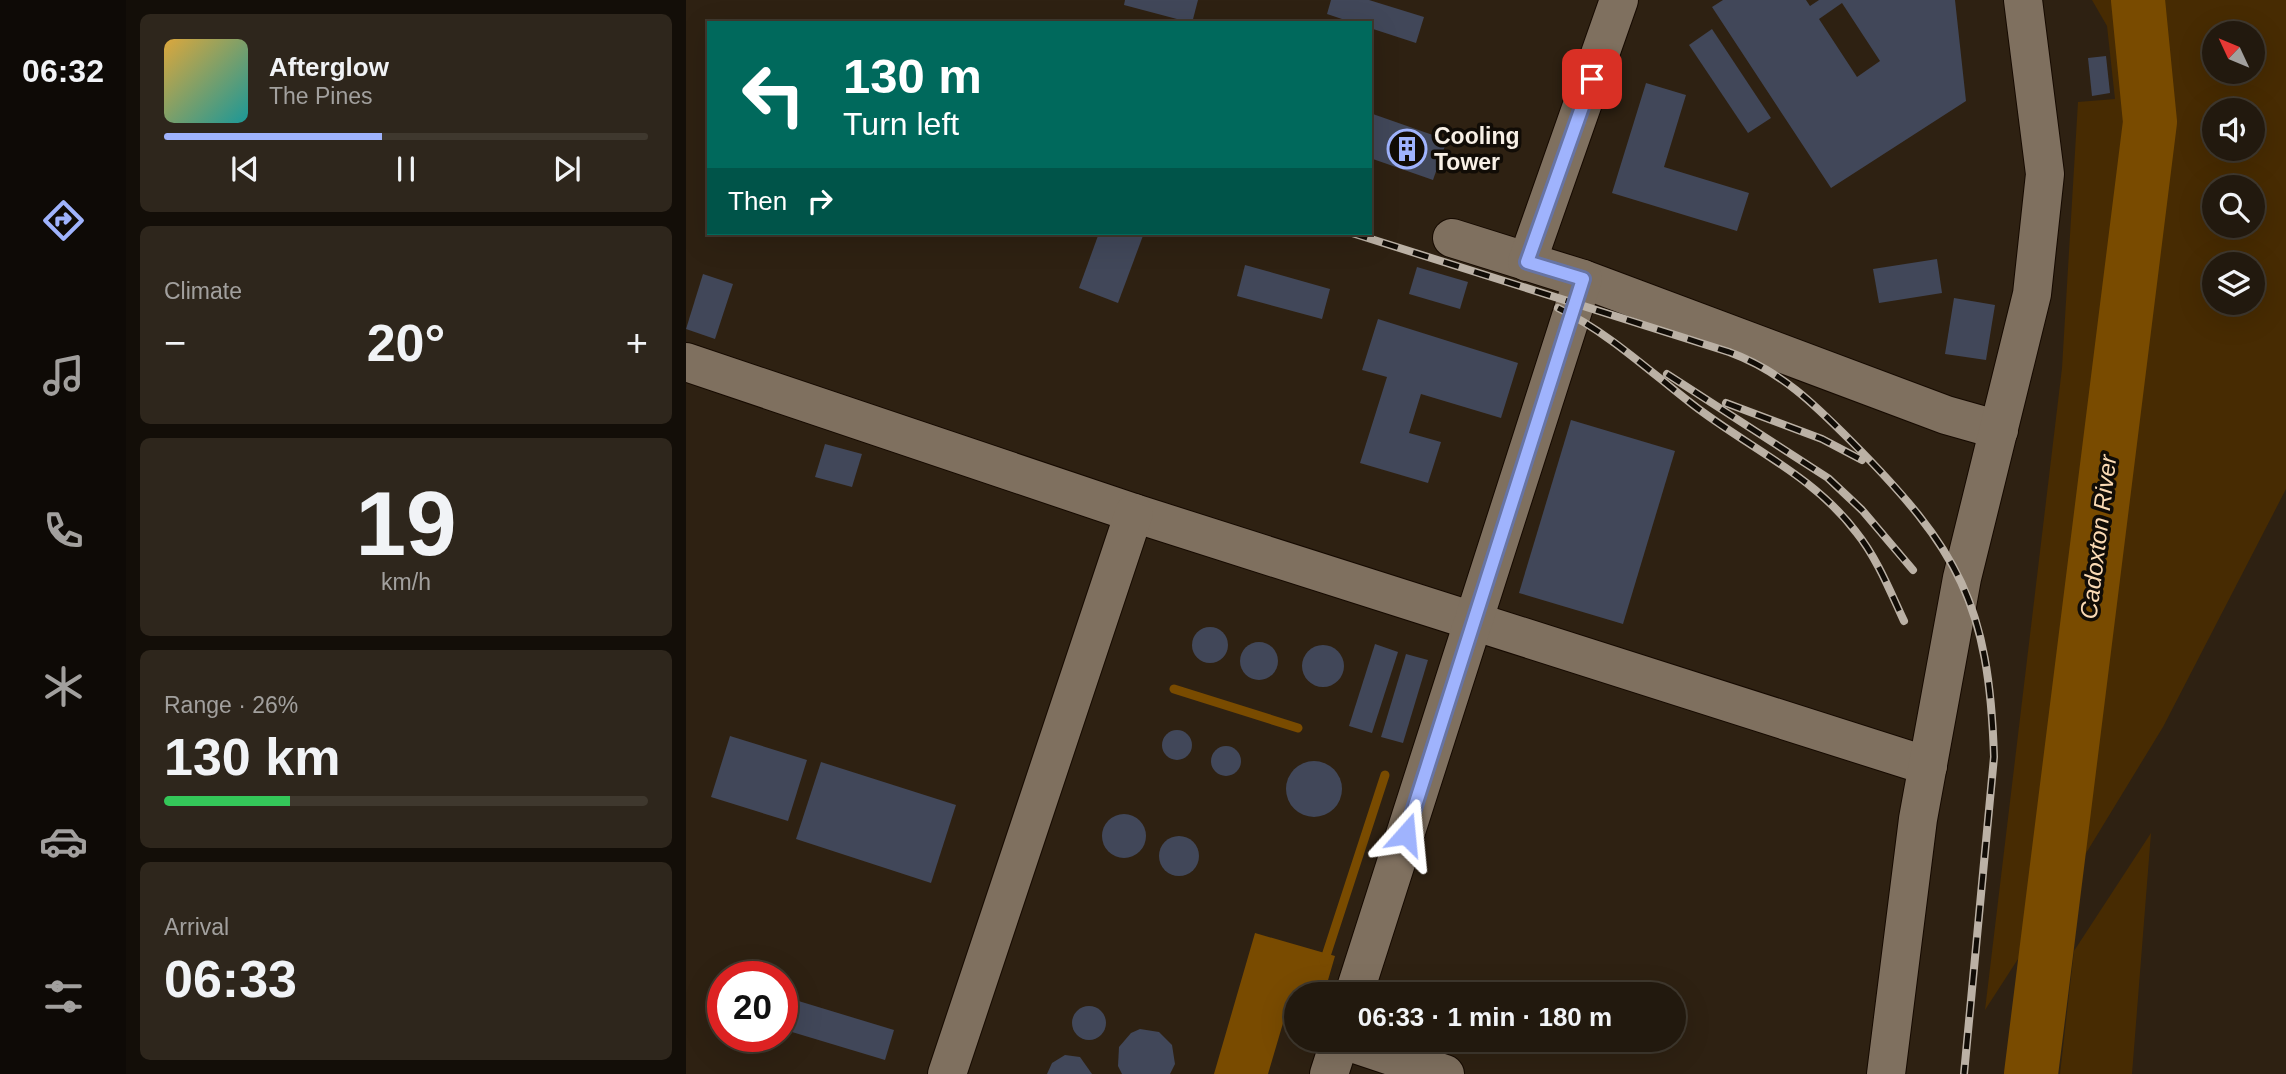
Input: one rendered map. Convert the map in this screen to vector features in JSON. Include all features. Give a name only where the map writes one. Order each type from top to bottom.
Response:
[{"type":"lane","points":[[1527,262],[1619,0]]},
{"type":"lane","points":[[1886,1074],[1918,819],[1962,579],[2032,294],[2045,174],[2023,0]]},
{"type":"lane","points":[[1452,239],[1583,279],[1946,415],[1998,430]]},
{"type":"lane","points":[[1358,982],[1583,279]]},
{"type":"lane","points":[[686,362],[1134,513],[1928,766]]},
{"type":"lane","points":[[947,1074],[1134,513]]},
{"type":"lane","points":[[1329,1074],[1337,1052]]},
{"type":"lane","points":[[1378,1052],[1445,1074]]},
{"type":"shaded area","points":[[2092,0],[2286,0],[2286,489],[2163,727],[2077,868],[1985,1010],[2062,368],[2078,102],[2115,99],[2107,26]]},
{"type":"shaded area","points":[[2151,833],[2132,1074],[2060,1074],[2074,951]]},
{"type":"shaded area","points":[[1255,933],[1335,956],[1327,982],[1284,982],[1284,1020],[1268,1074],[1214,1074]]},
{"type":"building","points":[[1125,0],[1198,0],[1193,21],[1124,5]]},
{"type":"building","points":[[1331,0],[1369,0],[1424,17],[1416,43],[1372,29],[1372,21],[1348,21],[1327,14]]},
{"type":"building","points":[[1723,0],[1806,0],[1810,6],[1819,0],[1955,0],[1966,101],[1831,188],[1712,7]],"holes":[[[1842,3],[1880,61],[1857,77],[1819,19]]]},
{"type":"building","points":[[1712,29],[1771,118],[1748,133],[1689,45]]},
{"type":"building","points":[[2106,56],[2110,93],[2092,96],[2088,58]]},
{"type":"building","points":[[1646,83],[1686,95],[1664,167],[1749,193],[1737,231],[1612,193]]},
{"type":"building","name":"Cooling Tower","points":[[1372,114],[1447,140],[1433,180],[1372,159]]},
{"type":"building","points":[[1098,235],[1143,235],[1118,303],[1079,288]]},
{"type":"building","points":[[1937,259],[1942,293],[1879,303],[1873,269]]},
{"type":"building","points":[[1245,265],[1330,289],[1322,319],[1237,296]]},
{"type":"building","points":[[1417,267],[1468,282],[1460,309],[1409,294]]},
{"type":"building","points":[[703,274],[733,284],[715,339],[686,329]]},
{"type":"building","points":[[1954,298],[1995,305],[1986,360],[1945,354]]},
{"type":"building","points":[[1378,319],[1518,363],[1501,418],[1421,394],[1409,433],[1441,442],[1428,483],[1360,463],[1387,377],[1362,370]]},
{"type":"building","points":[[1571,420],[1675,451],[1623,624],[1519,593]]},
{"type":"building","points":[[825,444],[862,454],[852,487],[815,477]]},
{"type":"building","points":[[1210,627],[1223,632],[1228,645],[1223,658],[1210,663],[1197,658],[1192,645],[1197,632]]},
{"type":"building","points":[[1259,642],[1273,647],[1278,661],[1273,675],[1259,680],[1245,675],[1240,661],[1245,647]]},
{"type":"building","points":[[1375,644],[1398,652],[1372,733],[1349,726]]},
{"type":"building","points":[[1323,645],[1338,651],[1344,666],[1338,681],[1323,687],[1308,681],[1302,666],[1308,651]]},
{"type":"building","points":[[1406,654],[1428,660],[1403,743],[1381,737]]},
{"type":"building","points":[[1177,730],[1188,734],[1192,745],[1188,756],[1177,760],[1166,756],[1162,745],[1166,734]]},
{"type":"building","points":[[730,736],[807,760],[788,821],[711,797]]},
{"type":"building","points":[[1226,746],[1237,750],[1241,761],[1237,772],[1226,776],[1215,772],[1211,761],[1215,750]]},
{"type":"building","points":[[1309,761],[1319,761],[1334,769],[1340,778],[1340,800],[1334,809],[1319,817],[1309,817],[1291,805],[1286,794],[1286,784],[1298,766]]},
{"type":"building","points":[[821,762],[956,805],[931,883],[796,839]]},
{"type":"building","points":[[1124,814],[1133,815],[1140,820],[1145,827],[1145,845],[1140,852],[1133,857],[1124,858],[1115,857],[1108,852],[1103,845],[1102,836],[1103,827],[1108,820],[1115,815]]},
{"type":"building","points":[[1179,836],[1187,837],[1193,842],[1198,848],[1198,864],[1193,870],[1187,875],[1179,876],[1171,875],[1165,870],[1160,864],[1159,856],[1160,848],[1165,842],[1171,837]]},
{"type":"building","points":[[798,1001],[894,1030],[885,1060],[798,1034]]},
{"type":"building","points":[[1089,1006],[1101,1011],[1106,1023],[1101,1035],[1089,1040],[1077,1035],[1072,1023],[1077,1011]]},
{"type":"building","points":[[1140,1029],[1159,1032],[1172,1045],[1175,1064],[1170,1074],[1122,1074],[1118,1066],[1119,1047],[1131,1033]]},
{"type":"building","points":[[1065,1055],[1080,1057],[1092,1074],[1047,1074],[1052,1063]]},
{"type":"waterway","name":"Cadoxton River","points":[[2031,1074],[2150,122],[2138,0]]},
{"type":"waterway","points":[[1174,689],[1298,728]]},
{"type":"waterway","points":[[1324,962],[1385,775]]},
{"type":"railway","points":[[1358,235],[1748,360],[1781,379],[1810,402],[1889,480],[1919,515],[1943,549],[1961,583],[1975,619],[1985,658],[1991,704],[1994,757],[1964,1074]]},
{"type":"railway","points":[[1558,308],[1611,340],[1713,420],[1820,494],[1864,542],[1904,621]]},
{"type":"railway","points":[[1667,374],[1828,478],[1862,510],[1913,570]]},
{"type":"railway","points":[[1726,403],[1822,439],[1862,460]]},
{"type":"place","name":"Cooling Tower","points":[[1407,149]]},
{"type":"route","points":[[1406,834],[1583,279],[1527,262],[1592,79]]}]
